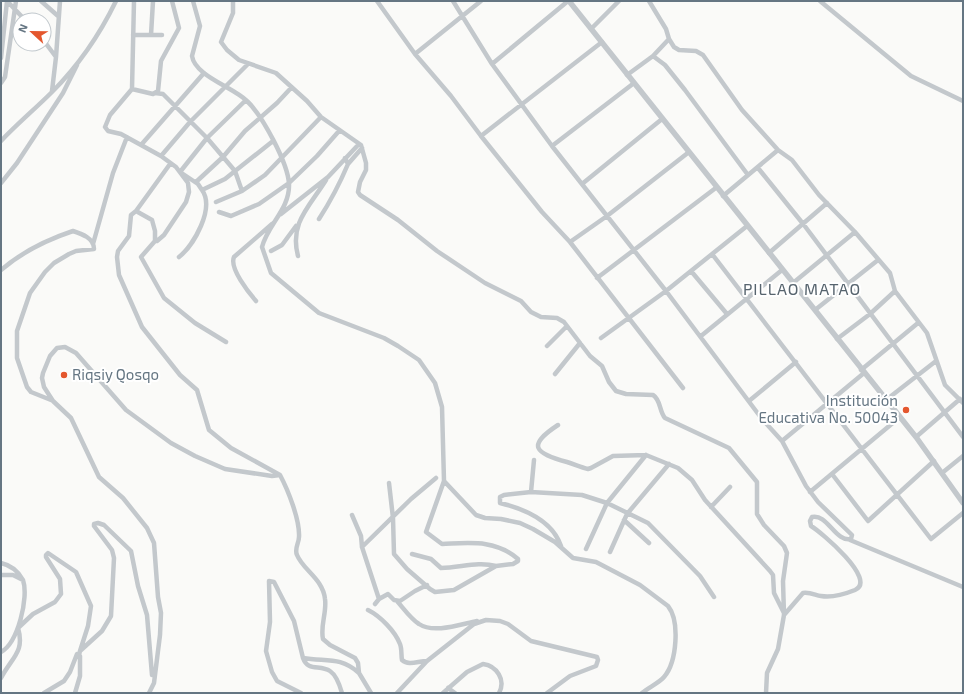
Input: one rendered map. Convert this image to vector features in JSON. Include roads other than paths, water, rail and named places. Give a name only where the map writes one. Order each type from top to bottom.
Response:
[{"type":"street","points":[[7,1],[18,12]]},
{"type":"street","points":[[1,58],[7,1]]},
{"type":"street","points":[[1,83],[5,77],[16,1]]},
{"type":"street","points":[[41,1],[58,16]]},
{"type":"street","points":[[52,91],[60,1]]},
{"type":"street","points":[[1,141],[52,91],[78,62],[106,21],[116,1]]},
{"type":"street","points":[[134,1],[132,89],[110,115],[105,127],[108,131],[127,137],[161,156],[180,172],[196,182],[202,190],[208,204],[206,212],[196,238],[188,249],[179,257]]},
{"type":"street","points":[[151,35],[153,1]]},
{"type":"street","points":[[155,93],[159,88],[161,61],[180,28],[172,1]]},
{"type":"street","points":[[193,1],[200,26],[199,37],[192,60],[204,73],[246,100],[253,107],[273,141],[283,159],[289,183],[286,201],[281,214]]},
{"type":"street","points":[[233,1],[233,13],[221,42],[230,54],[247,64],[276,73],[307,101],[321,117],[360,146],[366,163],[366,170],[358,186],[360,195],[398,220],[437,251],[485,283],[520,301],[531,312],[541,317],[560,320],[567,326],[590,356],[602,366],[609,382],[616,391],[626,394],[653,395],[658,399],[660,410],[665,418],[729,448],[736,459],[752,475],[759,486],[757,514],[764,525],[784,546],[787,553],[783,581],[784,615],[778,649],[767,673],[766,693]]},
{"type":"street","points":[[377,1],[415,54],[542,212],[570,242],[628,319],[683,388]]},
{"type":"street","points":[[453,1],[492,64],[552,146],[782,442],[810,492],[818,502],[851,533],[852,537],[850,540]]},
{"type":"street","points":[[415,54],[482,1]]},
{"type":"street","points":[[492,64],[568,1],[916,437],[963,503]]},
{"type":"street","points":[[591,29],[619,1]]},
{"type":"street","points":[[649,1],[666,28],[669,39],[676,48],[689,49],[703,55],[742,110],[778,150],[792,160],[827,203],[855,232],[890,273],[895,291],[927,333],[945,385],[961,401],[944,412],[916,437]]},
{"type":"street","points":[[820,1],[911,76],[963,101]]},
{"type":"street","points":[[133,35],[162,35]]},
{"type":"street","points":[[1,44],[4,38]]},
{"type":"street","points":[[627,75],[653,56],[669,39]]},
{"type":"street","points":[[480,136],[602,42]]},
{"type":"street","points":[[52,52],[56,57]]},
{"type":"street","points":[[653,56],[665,65],[685,90],[748,175]]},
{"type":"street","points":[[1,183],[17,163],[62,93],[74,74],[78,62]]},
{"type":"street","points":[[161,156],[190,122],[247,64]]},
{"type":"street","points":[[141,145],[204,73]]},
{"type":"street","points":[[552,146],[634,83]]},
{"type":"street","points":[[196,182],[223,157],[245,131],[260,119],[291,88]]},
{"type":"street","points":[[132,89],[153,94],[163,94],[207,138],[235,171],[242,192]]},
{"type":"street","points":[[180,172],[207,138],[246,100]]},
{"type":"street","points":[[216,202],[242,192],[265,176],[283,159],[321,117]]},
{"type":"street","points":[[582,184],[662,119]]},
{"type":"street","points":[[219,212],[231,216],[259,204],[289,183],[317,156],[339,131]]},
{"type":"street","points":[[53,400],[32,392],[27,387],[17,358],[17,331],[30,293],[45,272],[54,263],[69,254],[94,249],[93,244],[113,173],[127,137]]},
{"type":"street","points":[[202,190],[224,179],[273,141]]},
{"type":"street","points":[[271,251],[282,245],[298,225],[328,177],[345,158],[360,146]]},
{"type":"street","points":[[319,219],[330,203],[348,164],[360,146]]},
{"type":"street","points":[[723,196],[778,150]]},
{"type":"street","points":[[570,242],[607,216],[689,152]]},
{"type":"street","points":[[345,158],[348,164]]},
{"type":"street","points":[[170,164],[136,211],[129,218],[129,236],[118,251],[117,257],[119,275],[142,327],[180,375],[197,390],[209,430],[231,448],[280,475],[286,486],[298,525],[299,537],[296,549],[297,555],[316,578],[325,598],[323,639],[330,645],[354,658],[358,662],[359,673]]},
{"type":"street","points":[[758,168],[804,225],[963,437]]},
{"type":"street","points":[[180,172],[188,183],[188,198],[164,235],[155,241],[141,257],[164,298],[195,323],[226,342]]},
{"type":"street","points":[[256,301],[234,268],[232,261],[281,214],[328,177]]},
{"type":"street","points":[[597,278],[717,187]]},
{"type":"street","points":[[769,253],[804,225],[827,203]]},
{"type":"street","points":[[136,211],[152,220],[155,231],[155,241]]},
{"type":"street","points":[[273,223],[262,247],[271,273],[275,278],[319,313],[384,338],[424,365],[438,390],[442,406],[444,481],[426,532],[442,544],[483,543],[504,549],[518,559],[516,563],[496,566],[474,563],[461,567],[441,568],[431,559],[412,554]]},
{"type":"street","points":[[298,225],[295,236],[298,256]]},
{"type":"street","points":[[601,338],[666,291],[747,226]]},
{"type":"street","points":[[1,270],[12,260],[26,251],[73,230],[91,240],[93,244]]},
{"type":"street","points":[[793,283],[855,232]]},
{"type":"street","points":[[712,254],[796,362],[861,450],[897,493],[931,539],[963,513]]},
{"type":"street","points":[[815,310],[878,260]]},
{"type":"street","points":[[691,270],[727,314]]},
{"type":"street","points":[[701,336],[782,270]]},
{"type":"street","points":[[837,339],[870,314],[895,291]]},
{"type":"street","points":[[782,442],[918,323]]},
{"type":"street","points":[[547,346],[567,326]]},
{"type":"street","points":[[555,374],[580,343]]},
{"type":"street","points":[[149,693],[152,686],[160,635],[161,613],[158,597],[156,553],[150,534],[123,498],[99,477],[71,418],[53,400],[44,387],[42,378],[55,350],[65,347],[81,358],[126,410],[172,443],[195,456],[225,469],[272,476],[280,475]]},
{"type":"street","points":[[886,400],[936,361]]},
{"type":"street","points":[[749,401],[796,362]]},
{"type":"street","points":[[810,492],[900,417]]},
{"type":"street","points":[[558,425],[544,434],[538,444],[542,454],[550,458],[592,468],[613,456],[646,455],[678,468],[687,475],[711,507],[773,575],[774,593],[784,615]]},
{"type":"street","points":[[586,549],[607,503],[646,455]]},
{"type":"street","points":[[942,473],[963,456]]},
{"type":"street","points":[[531,492],[534,460]]},
{"type":"street","points":[[832,474],[868,521],[897,493],[934,461]]},
{"type":"street","points":[[610,552],[627,514],[669,464]]},
{"type":"street","points":[[362,547],[411,499],[436,478]]},
{"type":"street","points":[[444,481],[476,515],[485,518],[501,519],[520,523],[561,546],[573,558],[596,562],[640,585],[664,602],[671,610],[676,633],[672,658],[664,678],[642,693]]},
{"type":"street","points":[[389,483],[393,518],[394,554],[407,569],[435,592],[450,590],[496,566]]},
{"type":"street","points":[[711,507],[730,487]]},
{"type":"street","points":[[561,546],[555,533],[539,519],[523,509],[500,503],[500,498],[504,495],[531,492],[582,495],[607,503],[648,523],[700,576],[714,597]]},
{"type":"street","points":[[352,515],[361,536],[362,547],[379,599]]},
{"type":"street","points":[[784,615],[803,594],[832,596],[856,589],[860,584],[860,577],[851,563],[820,531],[811,526],[810,521],[812,517],[817,517],[823,520],[841,536],[963,587]]},
{"type":"street","points":[[624,520],[649,543]]},
{"type":"street","points":[[44,693],[64,681],[70,672],[77,654],[80,653],[102,631],[111,616],[114,558],[112,550],[94,526],[94,524],[98,523],[104,526],[131,551],[138,586],[147,615],[152,686]]},
{"type":"street","points":[[18,628],[33,614],[55,602],[61,594],[60,579],[46,555],[48,554],[76,572],[91,606],[88,626],[82,641],[80,653],[80,676],[75,693]]},
{"type":"street","points":[[1,563],[8,565],[20,574],[23,580],[26,600],[18,628],[8,646],[1,652]]},
{"type":"street","points":[[1,576],[13,575],[23,580]]},
{"type":"street","points":[[302,693],[278,681],[272,672],[266,651],[270,622],[269,581],[274,582],[294,621],[303,658],[307,666],[329,671],[334,676],[342,693]]},
{"type":"street","points":[[397,601],[427,585]]},
{"type":"street","points":[[375,604],[379,599],[388,594],[397,601],[416,622],[427,628],[455,627],[481,621],[500,621],[508,624],[531,641],[597,657],[598,660],[596,666],[570,676],[547,693]]},
{"type":"street","points":[[368,610],[374,613],[394,633],[401,646],[402,660],[412,663],[427,661]]},
{"type":"street","points":[[397,693],[427,661],[481,621]]},
{"type":"street","points":[[1,678],[21,646],[18,628]]},
{"type":"street","points":[[303,658],[340,661],[349,664],[359,673],[371,693]]},
{"type":"street","points":[[443,693],[467,672],[483,664],[492,666],[498,673],[502,683],[499,693]]},
{"type":"street","points":[[448,688],[455,693]]},
{"type":"place","name":"Riqsiy Qosqo","points":[[64,375]]},
{"type":"place","name":"Institución Educativa No. 50043","points":[[906,410]]},
{"type":"district","name":"PILLAO MATAO","points":[[802,289]]}]
